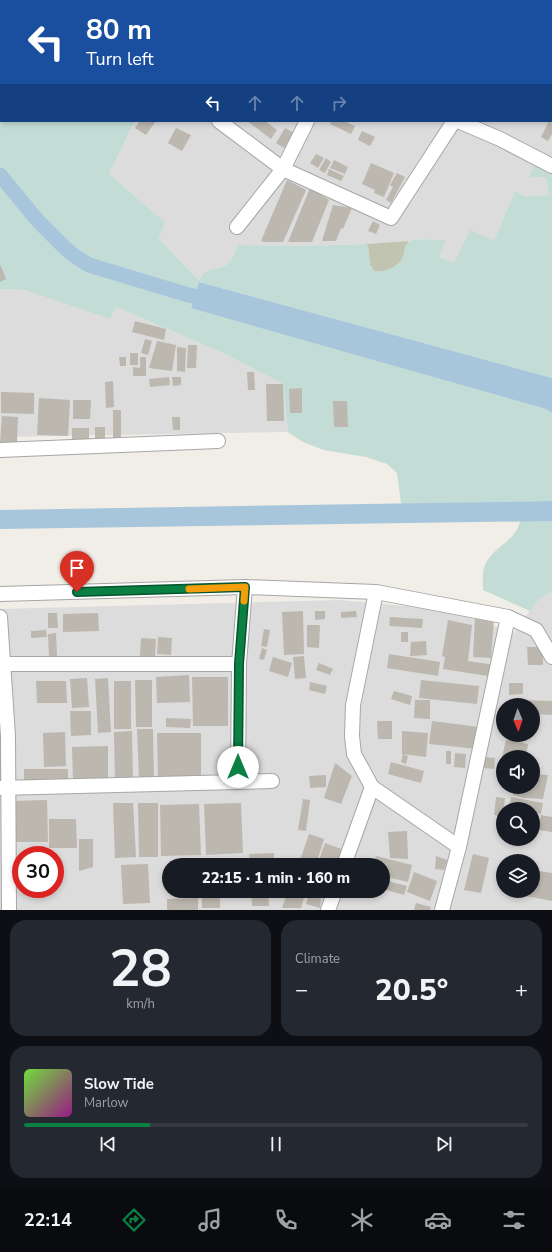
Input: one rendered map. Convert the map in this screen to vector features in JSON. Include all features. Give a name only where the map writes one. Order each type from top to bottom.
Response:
[{"type":"street","points":[[220,122],[283,169],[391,218],[453,122]]},
{"type":"street","points":[[237,227],[283,169],[306,122]]},
{"type":"street","points":[[460,122],[500,139],[552,166]]},
{"type":"street","points":[[0,450],[218,441]]},
{"type":"street","points":[[238,782],[239,664],[245,587]]},
{"type":"street","points":[[0,594],[245,587],[376,592],[508,616],[536,630],[552,657]]},
{"type":"street","points":[[376,592],[353,705],[352,736],[354,754],[372,787],[459,847]]},
{"type":"street","points":[[442,910],[459,847],[508,616]]},
{"type":"street","points":[[0,617],[8,736],[4,788],[8,910]]},
{"type":"street","points":[[2,664],[239,664]]},
{"type":"street","points":[[4,788],[272,781]]},
{"type":"street","points":[[347,858],[372,787]]},
{"type":"street","points":[[328,910],[332,898]]},
{"type":"shaded area","points":[[0,122],[135,122],[109,174],[165,222],[159,239],[199,281],[206,272],[225,266],[232,258],[238,245],[302,246],[366,244],[368,247],[370,265],[374,271],[383,271],[392,268],[399,262],[404,254],[406,245],[410,241],[422,239],[445,240],[439,257],[454,263],[470,230],[494,240],[515,191],[525,196],[549,195],[546,178],[530,177],[535,161],[552,171],[552,378],[199,282],[191,307],[546,409],[552,413],[552,501],[401,504],[397,473],[387,464],[366,457],[324,450],[303,442],[288,432],[283,384],[223,353],[116,307],[110,319],[24,290],[0,289]]},
{"type":"shaded area","points":[[135,122],[552,122],[552,171],[530,177],[546,178],[549,195],[525,196],[515,191],[494,240],[454,264],[439,257],[444,240],[417,239],[409,241],[366,244],[302,246],[238,245],[229,263],[223,267],[207,271],[199,282],[159,239],[165,222],[109,174]]},
{"type":"shaded area","points":[[409,241],[405,248],[401,262],[391,269],[380,272],[374,271],[370,265],[368,247],[366,244]]},
{"type":"shaded area","points":[[199,282],[552,378],[552,413],[546,409],[191,308]]},
{"type":"shaded area","points":[[0,289],[24,290],[110,319],[116,307],[223,353],[283,384],[288,432],[0,437]]},
{"type":"shaded area","points":[[552,501],[552,521],[0,529],[0,510]]},
{"type":"shaded area","points":[[520,521],[552,521],[552,592],[539,600],[530,611],[483,590],[483,574],[485,565],[489,558],[514,534]]},
{"type":"shaded area","points":[[552,592],[552,910],[0,910],[0,609],[340,600],[449,610],[514,633],[538,599]]},
{"type":"building","points":[[139,122],[155,122],[146,135],[135,128]]},
{"type":"building","points":[[248,122],[266,122],[277,130],[271,139]]},
{"type":"building","points":[[331,122],[346,122],[355,126],[351,134],[330,124]]},
{"type":"building","points":[[548,122],[552,122],[552,134],[548,141],[541,137]]},
{"type":"building","points":[[176,128],[191,135],[182,151],[168,143]]},
{"type":"building","points":[[285,128],[294,133],[284,148],[276,143]]},
{"type":"building","points":[[362,131],[375,137],[370,146],[358,140]]},
{"type":"building","points":[[316,154],[324,158],[318,168],[310,163]]},
{"type":"building","points":[[326,158],[331,162],[325,173],[319,170]]},
{"type":"building","points":[[334,160],[348,167],[345,174],[330,168]]},
{"type":"building","points":[[371,163],[394,173],[384,197],[374,193],[375,190],[362,184]]},
{"type":"building","points":[[329,169],[344,176],[341,181],[327,175]]},
{"type":"building","points":[[397,173],[405,177],[391,203],[386,200],[393,187],[390,185]]},
{"type":"building","points":[[287,180],[306,190],[283,242],[261,241]]},
{"type":"building","points":[[310,188],[329,200],[312,242],[288,242]]},
{"type":"building","points":[[333,205],[352,208],[336,241],[322,241]]},
{"type":"building","points":[[373,221],[380,225],[376,234],[368,231]]},
{"type":"building","points":[[0,264],[6,279],[0,282]]},
{"type":"building","points":[[135,321],[166,329],[164,340],[132,332]]},
{"type":"building","points":[[145,339],[152,341],[148,355],[141,353]]},
{"type":"building","points":[[157,341],[176,345],[172,371],[149,368]]},
{"type":"building","points":[[188,345],[197,345],[196,368],[187,368]]},
{"type":"building","points":[[177,347],[186,348],[185,372],[177,371]]},
{"type":"building","points":[[130,353],[138,353],[138,365],[130,365]]},
{"type":"building","points":[[119,357],[126,357],[126,366],[120,366]]},
{"type":"building","points":[[140,357],[146,357],[146,376],[133,376],[133,367],[140,368]]},
{"type":"building","points":[[247,372],[254,372],[255,390],[248,390]]},
{"type":"building","points":[[169,377],[170,385],[150,387],[149,379]]},
{"type":"building","points":[[172,377],[181,377],[181,385],[173,386]]},
{"type":"building","points":[[113,381],[114,407],[106,408],[105,382]]},
{"type":"building","points":[[266,384],[283,384],[284,421],[267,421]]},
{"type":"building","points":[[302,388],[302,413],[290,413],[289,389]]},
{"type":"building","points":[[1,392],[34,393],[34,414],[1,413]]},
{"type":"building","points":[[39,398],[70,400],[68,436],[37,435]]},
{"type":"building","points":[[73,400],[91,400],[90,419],[73,419]]},
{"type":"building","points":[[333,401],[347,401],[348,427],[334,427]]},
{"type":"building","points":[[113,410],[121,410],[121,438],[113,438]]},
{"type":"building","points":[[2,416],[18,417],[17,443],[0,442]]},
{"type":"building","points":[[172,417],[180,417],[180,430],[173,430]]},
{"type":"building","points":[[95,427],[105,427],[105,439],[95,439]]},
{"type":"building","points":[[72,428],[89,428],[89,440],[72,440]]},
{"type":"building","points":[[303,611],[304,654],[284,655],[282,612]]},
{"type":"building","points":[[315,611],[325,611],[325,619],[315,620]]},
{"type":"building","points":[[356,611],[357,617],[341,618],[341,612]]},
{"type":"building","points":[[48,613],[57,613],[58,628],[48,628]]},
{"type":"building","points":[[98,613],[99,631],[63,632],[63,614]]},
{"type":"building","points":[[390,617],[423,619],[422,628],[389,626]]},
{"type":"building","points":[[475,617],[494,619],[491,658],[473,657]]},
{"type":"building","points":[[448,620],[472,625],[468,661],[496,665],[494,677],[443,669],[445,657],[442,656]]},
{"type":"building","points":[[307,625],[320,625],[319,648],[307,647]]},
{"type":"building","points":[[264,629],[270,630],[267,647],[261,646]]},
{"type":"building","points":[[46,630],[47,637],[31,638],[31,631]]},
{"type":"building","points":[[401,632],[408,632],[408,642],[401,642]]},
{"type":"building","points":[[56,633],[57,657],[49,657],[48,634]]},
{"type":"building","points":[[158,637],[172,638],[171,655],[157,654]]},
{"type":"building","points":[[141,638],[156,639],[155,657],[140,656]]},
{"type":"building","points":[[426,641],[427,655],[410,656],[411,642]]},
{"type":"building","points":[[527,647],[543,647],[543,665],[528,665]]},
{"type":"building","points":[[262,648],[267,650],[264,660],[259,659]]},
{"type":"building","points":[[389,654],[440,662],[438,676],[387,668]]},
{"type":"building","points":[[304,656],[306,678],[295,679],[293,657]]},
{"type":"building","points":[[273,657],[292,663],[288,677],[269,671]]},
{"type":"building","points":[[319,663],[333,669],[330,675],[316,670]]},
{"type":"building","points":[[189,675],[190,702],[157,703],[156,677]]},
{"type":"building","points":[[192,677],[228,677],[228,726],[193,726]]},
{"type":"building","points":[[87,678],[89,707],[72,708],[70,679]]},
{"type":"building","points":[[108,678],[111,732],[98,733],[95,679]]},
{"type":"building","points":[[135,680],[152,680],[152,727],[136,727]]},
{"type":"building","points":[[421,680],[479,686],[477,704],[419,698]]},
{"type":"building","points":[[36,681],[66,681],[67,703],[37,703]]},
{"type":"building","points":[[114,681],[131,681],[131,729],[114,729]]},
{"type":"building","points":[[310,682],[327,686],[325,694],[309,690]]},
{"type":"building","points":[[509,683],[523,683],[523,694],[509,695]]},
{"type":"building","points":[[394,691],[412,696],[410,705],[391,699]]},
{"type":"building","points":[[415,700],[430,700],[430,719],[414,718]]},
{"type":"building","points":[[540,701],[552,701],[552,715],[540,714]]},
{"type":"building","points":[[70,711],[91,711],[91,735],[71,736]]},
{"type":"building","points":[[166,718],[191,719],[190,728],[166,727]]},
{"type":"building","points":[[377,721],[392,721],[392,739],[378,739]]},
{"type":"building","points":[[432,721],[479,727],[477,749],[429,744]]},
{"type":"building","points":[[137,729],[153,729],[154,778],[139,778]]},
{"type":"building","points":[[132,731],[133,782],[115,782],[114,732]]},
{"type":"building","points":[[402,731],[428,733],[426,757],[402,754]]},
{"type":"building","points":[[65,732],[66,766],[44,767],[43,733]]},
{"type":"building","points":[[157,733],[201,733],[201,780],[158,780]]},
{"type":"building","points":[[0,742],[3,742],[4,783],[0,783]]},
{"type":"building","points":[[506,742],[528,744],[527,750],[504,750]]},
{"type":"building","points":[[108,746],[108,779],[73,780],[72,747]]},
{"type":"building","points":[[446,751],[451,751],[451,764],[446,764]]},
{"type":"building","points":[[455,753],[466,754],[465,768],[454,767]]},
{"type":"building","points":[[403,754],[408,756],[406,764],[401,762]]},
{"type":"building","points":[[486,757],[495,758],[494,769],[483,768]]},
{"type":"building","points":[[391,762],[424,771],[421,783],[388,774]]},
{"type":"building","points":[[335,763],[352,776],[341,804],[324,798]]},
{"type":"building","points":[[24,769],[68,769],[68,785],[24,785]]},
{"type":"building","points":[[540,774],[548,775],[543,799],[524,798],[513,795],[540,794]]},
{"type":"building","points":[[326,775],[326,787],[310,788],[309,776]]},
{"type":"building","points":[[496,797],[505,798],[505,802],[496,802],[496,815],[494,815]]},
{"type":"building","points":[[511,797],[538,802],[510,802]]},
{"type":"building","points":[[303,799],[310,800],[306,831],[298,830]]},
{"type":"building","points":[[47,800],[48,842],[11,842],[10,801]]},
{"type":"building","points":[[540,802],[543,803],[540,814]]},
{"type":"building","points":[[113,803],[133,803],[136,857],[115,858]]},
{"type":"building","points":[[138,803],[158,803],[158,857],[139,857]]},
{"type":"building","points":[[241,803],[243,853],[206,855],[204,804]]},
{"type":"building","points":[[199,804],[201,855],[161,856],[160,805]]},
{"type":"building","points":[[541,815],[552,817],[552,832],[540,830]]},
{"type":"building","points":[[49,819],[76,819],[77,848],[49,846]]},
{"type":"building","points":[[407,831],[408,859],[390,858],[388,832]]},
{"type":"building","points":[[309,834],[324,839],[318,858],[301,858]]},
{"type":"building","points":[[79,839],[93,839],[93,867],[79,871]]},
{"type":"building","points":[[325,843],[347,851],[344,858],[320,858]]},
{"type":"building","points":[[274,853],[274,858],[249,858],[249,854]]},
{"type":"building","points":[[473,854],[489,858],[481,893],[464,890]]},
{"type":"building","points":[[436,856],[447,860],[444,870],[435,869]]},
{"type":"building","points":[[390,860],[412,865],[408,882],[390,878]]},
{"type":"building","points":[[148,864],[150,903],[123,904],[121,865]]},
{"type":"building","points":[[540,871],[552,873],[552,901],[536,898],[540,898]]},
{"type":"building","points":[[414,872],[437,881],[430,901],[407,892]]},
{"type":"building","points":[[390,882],[407,886],[404,895],[390,891]]},
{"type":"building","points":[[198,898],[198,910],[167,910],[167,899]]},
{"type":"building","points":[[202,898],[220,898],[220,908],[202,908]]},
{"type":"building","points":[[251,898],[268,898],[269,906],[252,906]]},
{"type":"building","points":[[286,898],[304,898],[301,908],[282,908]]},
{"type":"building","points":[[308,898],[321,899],[320,908],[306,904]]},
{"type":"building","points":[[416,903],[431,907],[430,910],[414,910]]},
{"type":"waterway","points":[[0,175],[38,221],[65,248],[89,265],[213,301]]},
{"type":"slow traffic","points":[[189,589],[245,587],[244,601]]},
{"type":"route","points":[[77,592],[245,587],[239,664],[238,767]]}]
